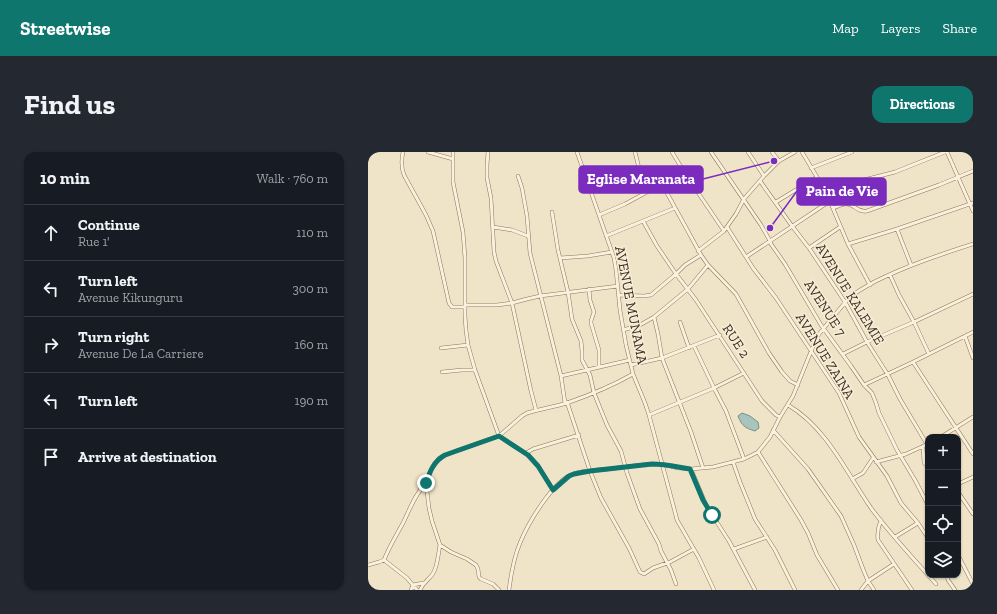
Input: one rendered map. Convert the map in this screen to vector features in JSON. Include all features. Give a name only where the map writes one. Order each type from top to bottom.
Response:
[{"type":"street","points":[[403,152],[401,162],[402,168],[407,181],[426,215],[432,231],[449,303],[452,307],[487,306],[512,303],[527,298],[618,286]]},
{"type":"street","points":[[428,152],[453,159]]},
{"type":"street","points":[[453,152],[453,182],[464,232],[466,330],[468,345],[475,370],[499,436],[526,453],[538,466],[553,490]]},
{"type":"street","points":[[488,152],[487,178],[491,198],[493,241],[496,261],[512,303],[529,386],[536,410]]},
{"type":"street","name":"AVENUE MUNAMA","points":[[577,152],[612,252],[616,270],[623,330],[633,374],[649,414],[677,520],[694,549],[714,590]]},
{"type":"street","points":[[635,152],[640,172],[648,190]]},
{"type":"street","points":[[672,152],[724,231]]},
{"type":"street","name":"AVENUE 7","points":[[711,152],[744,199],[821,325],[824,327],[864,385],[872,392],[879,413],[900,455]]},
{"type":"street","points":[[748,152],[764,176]]},
{"type":"street","points":[[772,152],[779,161]]},
{"type":"street","points":[[698,251],[724,231],[744,199],[764,176],[779,161],[795,152]]},
{"type":"street","points":[[802,152],[826,192],[848,244],[870,285]]},
{"type":"street","points":[[811,168],[852,152]]},
{"type":"street","points":[[826,192],[856,182],[895,172],[946,152],[971,203],[973,211]]},
{"type":"street","points":[[833,208],[844,204],[850,205],[864,212],[958,178],[973,171]]},
{"type":"street","points":[[599,215],[625,204],[648,190],[684,172]]},
{"type":"street","points":[[518,176],[522,188],[526,211],[530,253],[561,376],[566,403],[601,498],[629,548],[640,572],[644,574],[653,568],[667,563],[694,549]]},
{"type":"street","points":[[776,202],[817,177]]},
{"type":"street","name":"AVENUE KALEMIE","points":[[760,181],[809,248],[845,302],[925,440]]},
{"type":"street","points":[[662,184],[698,251],[708,265],[736,294],[769,353],[782,372],[790,381],[798,384]]},
{"type":"street","points":[[746,257],[830,201]]},
{"type":"street","points":[[848,244],[897,229],[971,203]]},
{"type":"street","points":[[606,236],[674,208]]},
{"type":"street","points":[[552,212],[572,319],[580,341],[582,358],[590,375],[594,393],[620,451],[640,509],[659,544],[676,584]]},
{"type":"street","name":"RUE 2","points":[[643,221],[657,246],[720,335],[762,401],[780,417]]},
{"type":"street","points":[[493,227],[512,230],[528,236]]},
{"type":"street","name":"AVENUE ZAINA","points":[[727,227],[753,268],[776,298],[839,393],[859,437],[887,476],[901,503],[925,534]]},
{"type":"street","points":[[809,248],[840,227]]},
{"type":"street","points":[[897,229],[911,265]]},
{"type":"street","points":[[509,590],[511,576],[520,544],[538,509],[553,490],[569,476],[590,471],[652,464],[662,464],[690,469],[713,467],[744,459],[758,452],[770,437],[788,405],[819,334],[852,295],[911,265],[973,244]]},
{"type":"street","points":[[560,258],[588,256],[612,252]]},
{"type":"street","points":[[619,295],[647,296],[663,285],[690,261],[701,255]]},
{"type":"street","points":[[623,330],[640,325],[654,317],[688,289],[708,265]]},
{"type":"street","points":[[890,275],[929,354]]},
{"type":"street","points":[[589,290],[590,300],[594,312],[591,323],[600,350],[599,368]]},
{"type":"street","points":[[843,354],[973,294]]},
{"type":"street","points":[[654,317],[662,358],[691,432],[703,468]]},
{"type":"street","points":[[680,322],[689,348]]},
{"type":"street","points":[[864,385],[888,375],[973,332]]},
{"type":"street","points":[[631,365],[662,358],[720,335]]},
{"type":"street","points":[[965,336],[973,358]]},
{"type":"street","points":[[441,348],[468,345]]},
{"type":"street","points":[[694,346],[726,411],[744,459]]},
{"type":"street","points":[[561,376],[630,360]]},
{"type":"street","points":[[913,362],[973,454]]},
{"type":"street","points":[[442,372],[475,370]]},
{"type":"street","points":[[649,414],[714,388],[744,373]]},
{"type":"street","points":[[368,565],[384,560],[388,549],[412,504],[421,488],[426,483],[431,470],[439,458],[499,436],[527,413],[566,403],[594,393],[633,374]]},
{"type":"street","points":[[788,405],[803,415],[826,440],[881,520],[936,584]]},
{"type":"street","points":[[946,434],[973,417]]},
{"type":"street","points":[[773,430],[808,469],[841,516],[868,581],[874,590]]},
{"type":"street","points":[[526,453],[533,449],[579,435]]},
{"type":"street","points":[[876,462],[906,454],[923,446],[925,464]]},
{"type":"street","points":[[758,452],[808,533],[817,555],[838,590]]},
{"type":"street","points":[[900,455],[925,499]]},
{"type":"street","points":[[852,479],[864,471],[873,458]]},
{"type":"street","points":[[734,462],[740,482],[755,519],[775,550],[795,590]]},
{"type":"street","points":[[690,469],[707,507],[734,549],[755,590]]},
{"type":"street","points":[[961,483],[973,477]]},
{"type":"street","points":[[420,590],[423,583],[431,576],[436,568],[440,545],[429,508],[426,483]]},
{"type":"street","points":[[961,496],[973,514]]},
{"type":"street","points":[[881,520],[877,534],[878,540],[912,590]]},
{"type":"street","points":[[896,537],[918,523]]},
{"type":"street","points":[[734,549],[767,537]]},
{"type":"street","points":[[440,545],[476,565],[478,568],[479,577],[493,584],[499,590]]},
{"type":"street","points":[[384,560],[407,578],[417,590]]},
{"type":"street","points":[[961,561],[973,584]]},
{"type":"street","points":[[861,590],[868,581],[894,564]]},
{"type":"street","points":[[948,578],[955,590]]},
{"type":"street","points":[[413,585],[423,583]]},
{"type":"street","points":[[411,590],[413,585]]},
{"type":"water","points":[[742,413],[750,416],[758,422],[759,428],[755,431],[744,426],[738,416]]},
{"type":"place","name":"Eglise Maranata","points":[[774,161]]},
{"type":"place","name":"Pain de Vie","points":[[770,228]]},
{"type":"route","points":[[426,483],[431,470],[439,458],[499,436],[528,455],[538,466],[553,490],[569,476],[601,469],[662,464],[690,469],[703,500],[712,515]]}]
